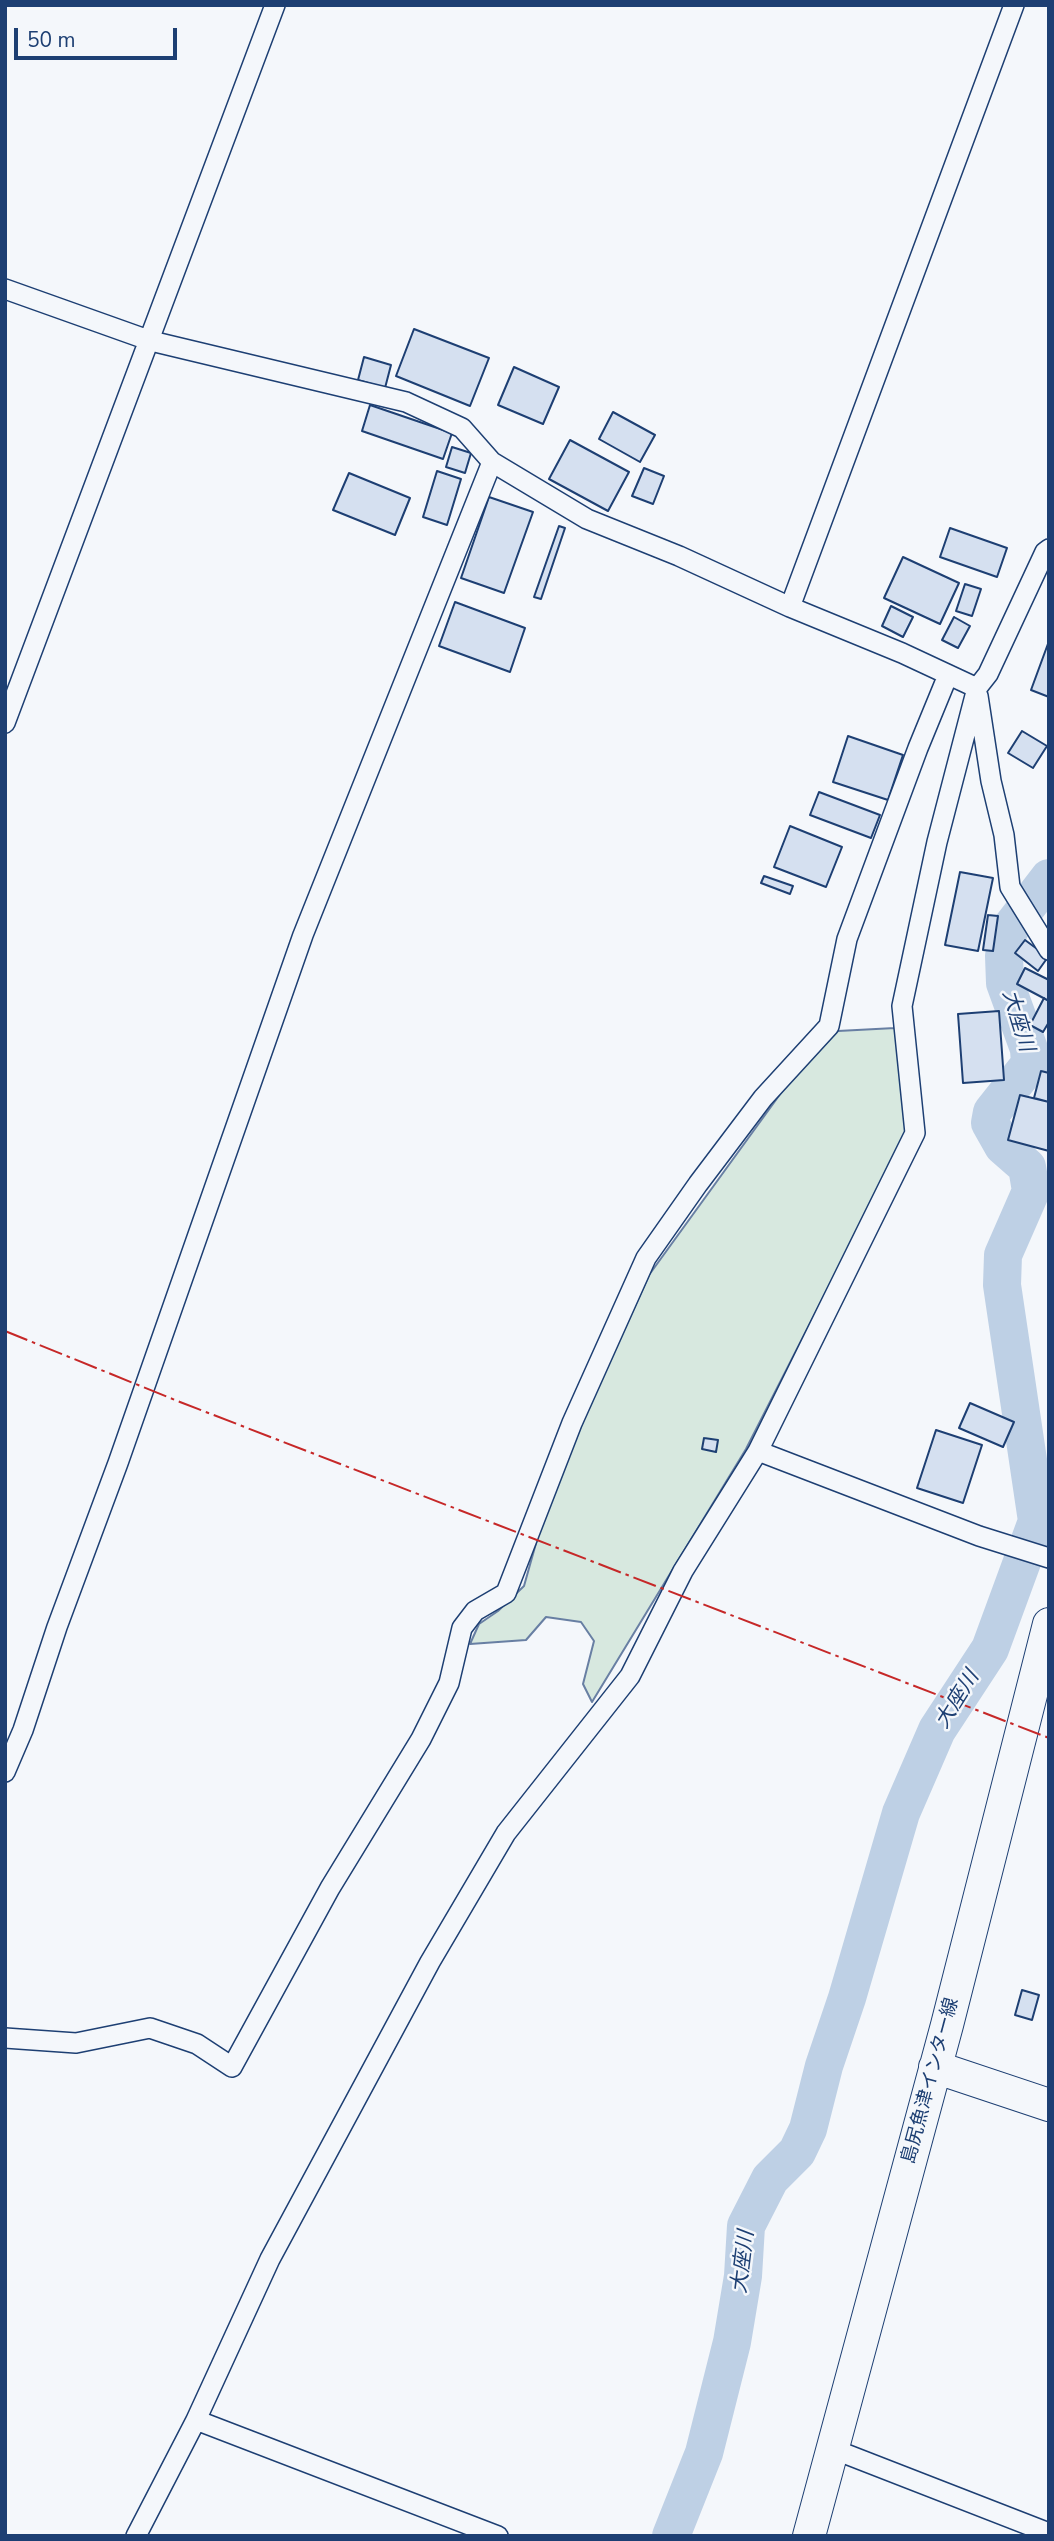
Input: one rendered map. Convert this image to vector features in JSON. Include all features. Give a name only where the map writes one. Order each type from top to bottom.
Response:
[{"type":"main road","name":"島尻魚津インター線","points":[[810,2536],[1049,1624]]},
{"type":"main road","points":[[935,2067],[1049,2105]]},
{"type":"street","points":[[5,723],[151,341],[275,5]]},
{"type":"street","points":[[790,607],[1014,5]]},
{"type":"street","points":[[5,289],[151,341],[406,402],[462,428],[492,462],[587,519],[679,556],[977,688]]},
{"type":"street","points":[[5,1772],[23,1730],[57,1627],[118,1463],[303,934],[492,462]]},
{"type":"street","points":[[136,2536],[195,2420],[270,2259],[430,1962],[506,1833],[631,1676],[683,1571],[758,1451],[915,1133],[902,1006],[937,842],[977,688],[988,674],[1045,552],[1049,549]]},
{"type":"street","points":[[5,2038],[76,2043],[150,2028],[197,2044],[232,2067],[330,1888],[421,1739],[449,1683],[462,1628],[475,1611],[506,1593],[572,1423],[646,1258],[763,1098],[829,1027],[847,939],[948,675]]},
{"type":"street","points":[[977,688],[991,781],[1004,835],[1010,887],[1049,950]]},
{"type":"street","points":[[758,1451],[979,1536],[1049,1558]]},
{"type":"street","points":[[195,2420],[498,2536]]},
{"type":"street","points":[[833,2449],[1049,2533]]},
{"type":"shaded area","points":[[895,1028],[906,1135],[746,1449],[592,1702],[583,1684],[594,1641],[581,1622],[546,1617],[526,1640],[470,1644],[479,1624],[498,1611],[524,1586],[542,1522],[588,1409],[649,1275],[794,1075],[838,1031]]},
{"type":"building","points":[[414,329],[489,358],[470,406],[396,376]]},
{"type":"building","points":[[364,357],[391,365],[385,388],[358,380]]},
{"type":"building","points":[[514,367],[559,387],[543,424],[498,405]]},
{"type":"building","points":[[370,405],[452,433],[443,459],[362,431]]},
{"type":"building","points":[[613,412],[655,435],[640,462],[599,439]]},
{"type":"building","points":[[570,440],[629,472],[608,511],[549,479]]},
{"type":"building","points":[[452,447],[471,453],[465,473],[446,467]]},
{"type":"building","points":[[644,468],[664,476],[653,504],[632,496]]},
{"type":"building","points":[[437,471],[461,479],[447,525],[423,517]]},
{"type":"building","points":[[349,473],[410,498],[395,535],[333,510]]},
{"type":"building","points":[[489,497],[533,512],[504,593],[461,578]]},
{"type":"building","points":[[559,526],[565,528],[541,599],[534,597]]},
{"type":"building","points":[[950,528],[1007,548],[997,577],[940,557]]},
{"type":"building","points":[[903,557],[959,583],[940,624],[884,598]]},
{"type":"building","points":[[965,584],[981,589],[972,616],[956,611]]},
{"type":"building","points":[[455,602],[525,628],[510,672],[439,646]]},
{"type":"building","points":[[891,606],[913,617],[903,637],[882,626]]},
{"type":"building","points":[[954,617],[970,626],[958,648],[942,640]]},
{"type":"building","points":[[1049,641],[1049,697],[1031,690]]},
{"type":"building","points":[[1022,731],[1047,746],[1033,768],[1008,753]]},
{"type":"building","points":[[848,736],[903,755],[888,800],[833,782]]},
{"type":"building","points":[[819,792],[880,815],[871,838],[810,815]]},
{"type":"building","points":[[790,826],[842,847],[826,887],[774,867]]},
{"type":"building","points":[[960,872],[993,878],[978,951],[945,945]]},
{"type":"building","points":[[764,876],[793,886],[790,894],[761,883]]},
{"type":"building","points":[[988,915],[998,916],[993,951],[983,950]]},
{"type":"building","points":[[1025,940],[1048,957],[1038,971],[1015,953]]},
{"type":"building","points":[[1025,968],[1049,980],[1049,1001],[1017,984]]},
{"type":"building","points":[[1044,998],[1049,1001],[1049,1022],[1043,1032],[1030,1025]]},
{"type":"building","points":[[999,1011],[1004,1080],[963,1083],[958,1014]]},
{"type":"building","points":[[1041,1071],[1049,1073],[1049,1102],[1034,1098]]},
{"type":"building","points":[[1020,1095],[1049,1102],[1049,1151],[1008,1140]]},
{"type":"building","points":[[970,1403],[1014,1422],[1003,1447],[959,1428]]},
{"type":"building","points":[[936,1430],[982,1445],[963,1503],[917,1488]]},
{"type":"building","points":[[704,1438],[718,1440],[716,1452],[702,1449]]},
{"type":"building","points":[[1022,1990],[1039,1995],[1032,2020],[1015,2015]]},
{"type":"waterway","name":"大座川","points":[[671,2536],[704,2453],[732,2342],[743,2276],[746,2226],[770,2179],[797,2152],[808,2129],[824,2066],[847,1998],[901,1813],[937,1730],[990,1649],[1037,1521],[1002,1285],[1003,1255],[1031,1191],[1027,1167],[1003,1146],[990,1123],[992,1112],[1030,1064],[1029,1049],[1005,983],[1004,956],[1009,930],[1049,878]]},
{"type":"power","points":[[5,1331],[180,1402],[1049,1738]]}]
